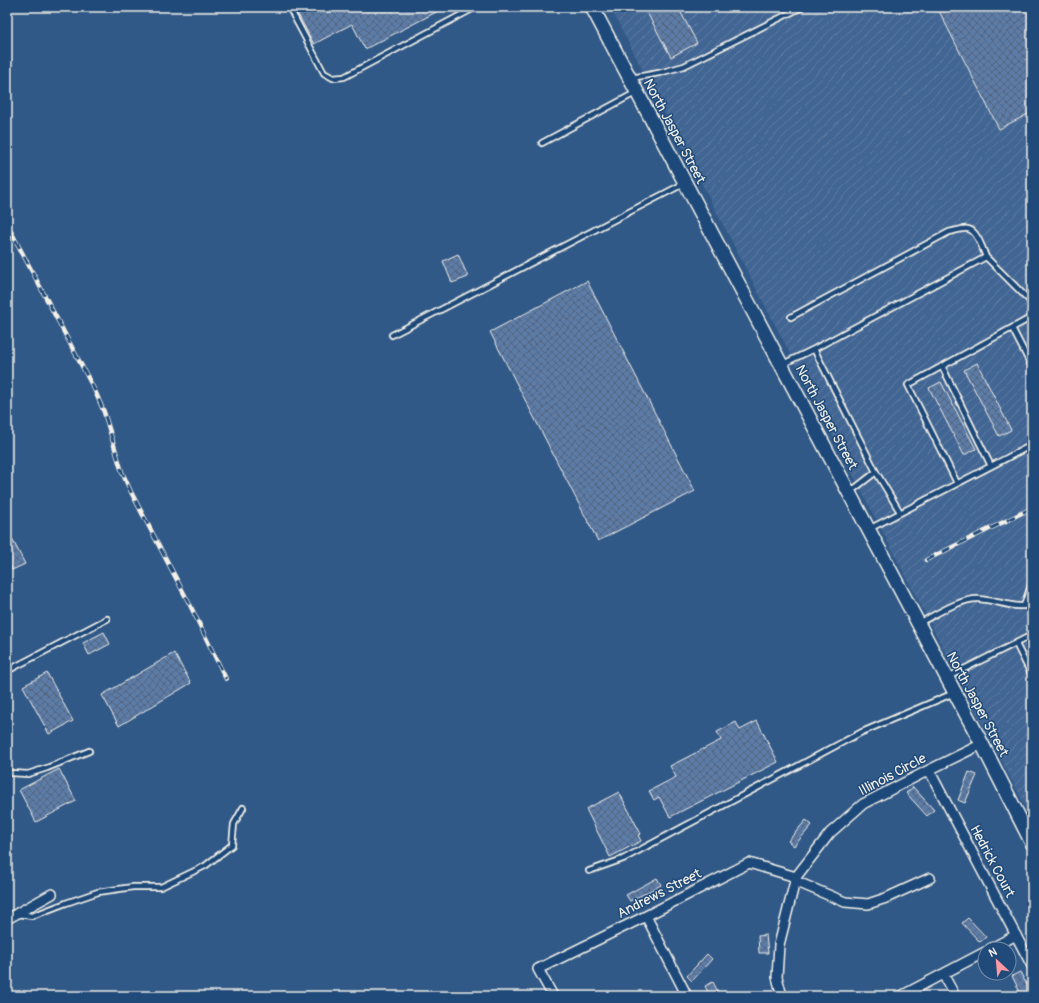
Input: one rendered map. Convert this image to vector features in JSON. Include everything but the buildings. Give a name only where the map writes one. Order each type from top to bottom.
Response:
[{"type":"street","name":"North Jasper Street","points":[[592,7],[982,744],[1032,843]]},
{"type":"street","name":"Illinois Circle","points":[[782,996],[777,977],[779,945],[796,879],[830,833],[863,804],[982,744]]},
{"type":"street","name":"Hedrick Court","points":[[929,770],[1032,966]]},
{"type":"street","name":"Andrews Street","points":[[553,996],[538,969],[749,863],[796,879],[845,902],[868,904],[886,898],[930,878]]},
{"type":"street","points":[[7,918],[52,894]]},
{"type":"street","points":[[646,916],[687,996]]},
{"type":"street","points":[[1005,941],[1016,935]]},
{"type":"street","points":[[901,996],[977,956]]},
{"type":"street","points":[[943,974],[955,996]]},
{"type":"lane","points":[[289,7],[324,73],[333,78],[344,77],[476,7]]},
{"type":"lane","points":[[630,79],[684,66],[802,7]]},
{"type":"lane","points":[[542,144],[637,92]]},
{"type":"lane","points":[[392,335],[685,184]]},
{"type":"lane","points":[[791,317],[949,232],[966,229],[971,229],[975,233],[986,257],[1032,303]]},
{"type":"lane","points":[[781,365],[814,349],[986,257]]},
{"type":"lane","points":[[957,484],[908,385],[1032,317]]},
{"type":"lane","points":[[1012,328],[1032,367]]},
{"type":"lane","points":[[814,349],[876,472],[900,512]]},
{"type":"lane","points":[[942,366],[991,466]]},
{"type":"lane","points":[[868,529],[1032,445]]},
{"type":"lane","points":[[849,493],[876,472]]},
{"type":"lane","points":[[1024,606],[1032,582]]},
{"type":"lane","points":[[917,623],[961,602],[971,600],[978,599],[1011,606],[1024,606],[1032,603]]},
{"type":"lane","points":[[7,671],[107,619]]},
{"type":"lane","points":[[946,678],[1032,635]]},
{"type":"lane","points":[[1016,644],[1032,676]]},
{"type":"lane","points":[[590,871],[624,859],[862,732],[954,693]]},
{"type":"lane","points":[[7,772],[28,774],[89,751]]},
{"type":"lane","points":[[16,914],[32,916],[66,902],[98,892],[133,887],[161,887],[205,866],[232,845],[234,824],[243,808]]},
{"type":"shaded area","points":[[610,7],[1032,7],[1032,819]]},
{"type":"railway","points":[[7,224],[95,391],[104,412],[122,472],[131,492],[190,605],[226,679]]},
{"type":"railway","points":[[926,560],[1032,508]]}]
